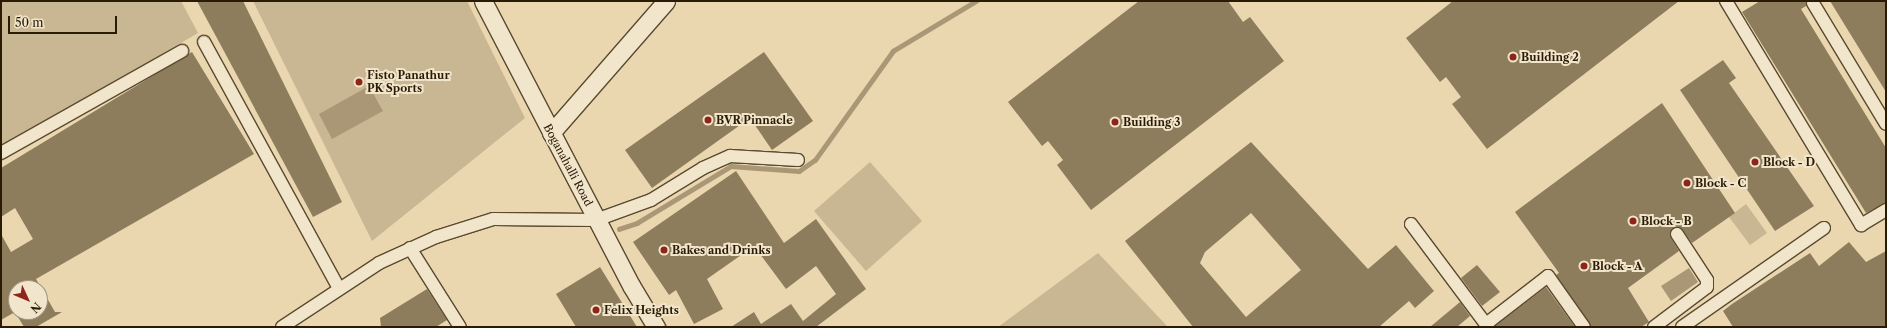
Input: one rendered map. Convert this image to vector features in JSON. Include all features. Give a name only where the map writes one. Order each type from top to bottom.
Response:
[{"type":"street","name":"Boganahalli Road","points":[[483,1],[596,220],[656,327]]},
{"type":"street","points":[[551,133],[666,1]]},
{"type":"street","points":[[1726,1],[1861,225],[1886,210]]},
{"type":"street","points":[[1813,3],[1886,124]]},
{"type":"street","points":[[204,42],[339,289]]},
{"type":"street","points":[[1,153],[182,51]]},
{"type":"street","points":[[282,327],[339,289],[413,253],[493,219],[596,220],[651,200],[717,160],[742,155],[798,160]]},
{"type":"street","points":[[1411,224],[1487,326],[1550,274],[1584,327]]},
{"type":"street","points":[[1682,327],[1824,228]]},
{"type":"street","points":[[1654,327],[1707,287],[1708,280],[1677,234]]},
{"type":"street","points":[[413,253],[460,327]]},
{"type":"shaded area","points":[[1,1],[181,1],[198,33],[1,148]]},
{"type":"shaded area","name":"Fisto Panathur PK Sports","points":[[253,1],[467,1],[525,118],[372,241]]},
{"type":"shaded area","points":[[369,86],[383,111],[332,139],[319,114]]},
{"type":"shaded area","points":[[870,162],[922,221],[866,271],[814,211]]},
{"type":"shaded area","points":[[1746,204],[1767,233],[1750,245],[1729,217]]},
{"type":"shaded area","points":[[1098,253],[1168,327],[998,327]]},
{"type":"shaded area","points":[[1689,268],[1698,282],[1671,301],[1661,286]]},
{"type":"building","points":[[197,1],[243,1],[342,202],[313,217]]},
{"type":"building","name":"Building 3","points":[[1139,1],[1228,1],[1243,22],[1250,17],[1284,61],[1091,210],[1057,165],[1063,160],[1048,141],[1042,146],[1008,102]]},
{"type":"building","name":"Building 2","points":[[1453,1],[1679,1],[1487,149],[1452,104],[1461,97],[1446,77],[1440,82],[1406,38]]},
{"type":"building","points":[[1760,1],[1806,1],[1806,6],[1801,9],[1886,148],[1886,203],[1866,213],[1742,12]]},
{"type":"building","points":[[1830,1],[1886,1],[1886,92]]},
{"type":"building","points":[[192,52],[254,154],[37,280],[8,280],[8,316],[1,320],[1,234],[11,252],[33,239],[15,208],[1,217],[1,168]]},
{"type":"building","name":"BVR Pinnacle","points":[[764,52],[813,121],[772,150],[750,118],[652,188],[625,150]]},
{"type":"building","name":"Block - D","points":[[1723,60],[1736,78],[1729,83],[1814,206],[1775,231],[1680,90]]},
{"type":"building","points":[[1662,103],[1735,213],[1692,243],[1681,228],[1671,230],[1671,238],[1679,251],[1628,288],[1649,322],[1641,327],[1591,327],[1556,275],[1559,273],[1515,212]]},
{"type":"building","points":[[1251,142],[1368,269],[1396,245],[1434,291],[1415,308],[1409,301],[1379,327],[1193,327],[1125,241]],"holes":[[[1251,213],[1301,270],[1246,317],[1200,263],[1205,252]]]},
{"type":"building","points":[[736,171],[784,243],[816,219],[866,289],[816,327],[731,327],[754,312],[761,324],[791,304],[803,321],[836,294],[816,266],[786,289],[754,246],[707,279],[723,309],[694,324],[676,290],[669,295],[633,242]]},
{"type":"building","points":[[1849,242],[1866,262],[1886,251],[1886,327],[1733,327],[1723,311],[1732,304],[1810,253],[1819,266]]},
{"type":"building","points":[[1477,265],[1500,292],[1482,306],[1461,278]]},
{"type":"building","name":"Felix Heights","points":[[600,267],[637,327],[576,327],[556,294]]},
{"type":"building","points":[[1546,287],[1575,327],[1495,327],[1495,326]]},
{"type":"building","points":[[427,289],[447,320],[436,327],[381,327],[380,318]]},
{"type":"building","points":[[48,300],[55,312],[62,312],[36,327],[24,327],[20,320],[48,320]]},
{"type":"building","points":[[1460,302],[1470,316],[1457,327],[1430,327]]},
{"type":"waterway","points":[[619,229],[637,223],[731,166],[799,171],[815,160],[893,51],[976,1]]},
{"type":"place","name":"Building 2","points":[[1513,57]]},
{"type":"place","name":"Fisto Panathur PK Sports","points":[[359,82]]},
{"type":"place","name":"BVR Pinnacle","points":[[708,120]]},
{"type":"place","name":"Building 3","points":[[1115,122]]},
{"type":"place","name":"Block - D","points":[[1755,162]]},
{"type":"place","name":"Block - C","points":[[1687,183]]},
{"type":"place","name":"Block - B","points":[[1633,221]]},
{"type":"place","name":"Bakes and Drinks","points":[[664,250]]},
{"type":"place","name":"Block - A","points":[[1584,266]]},
{"type":"place","name":"Felix Heights","points":[[596,310]]}]
